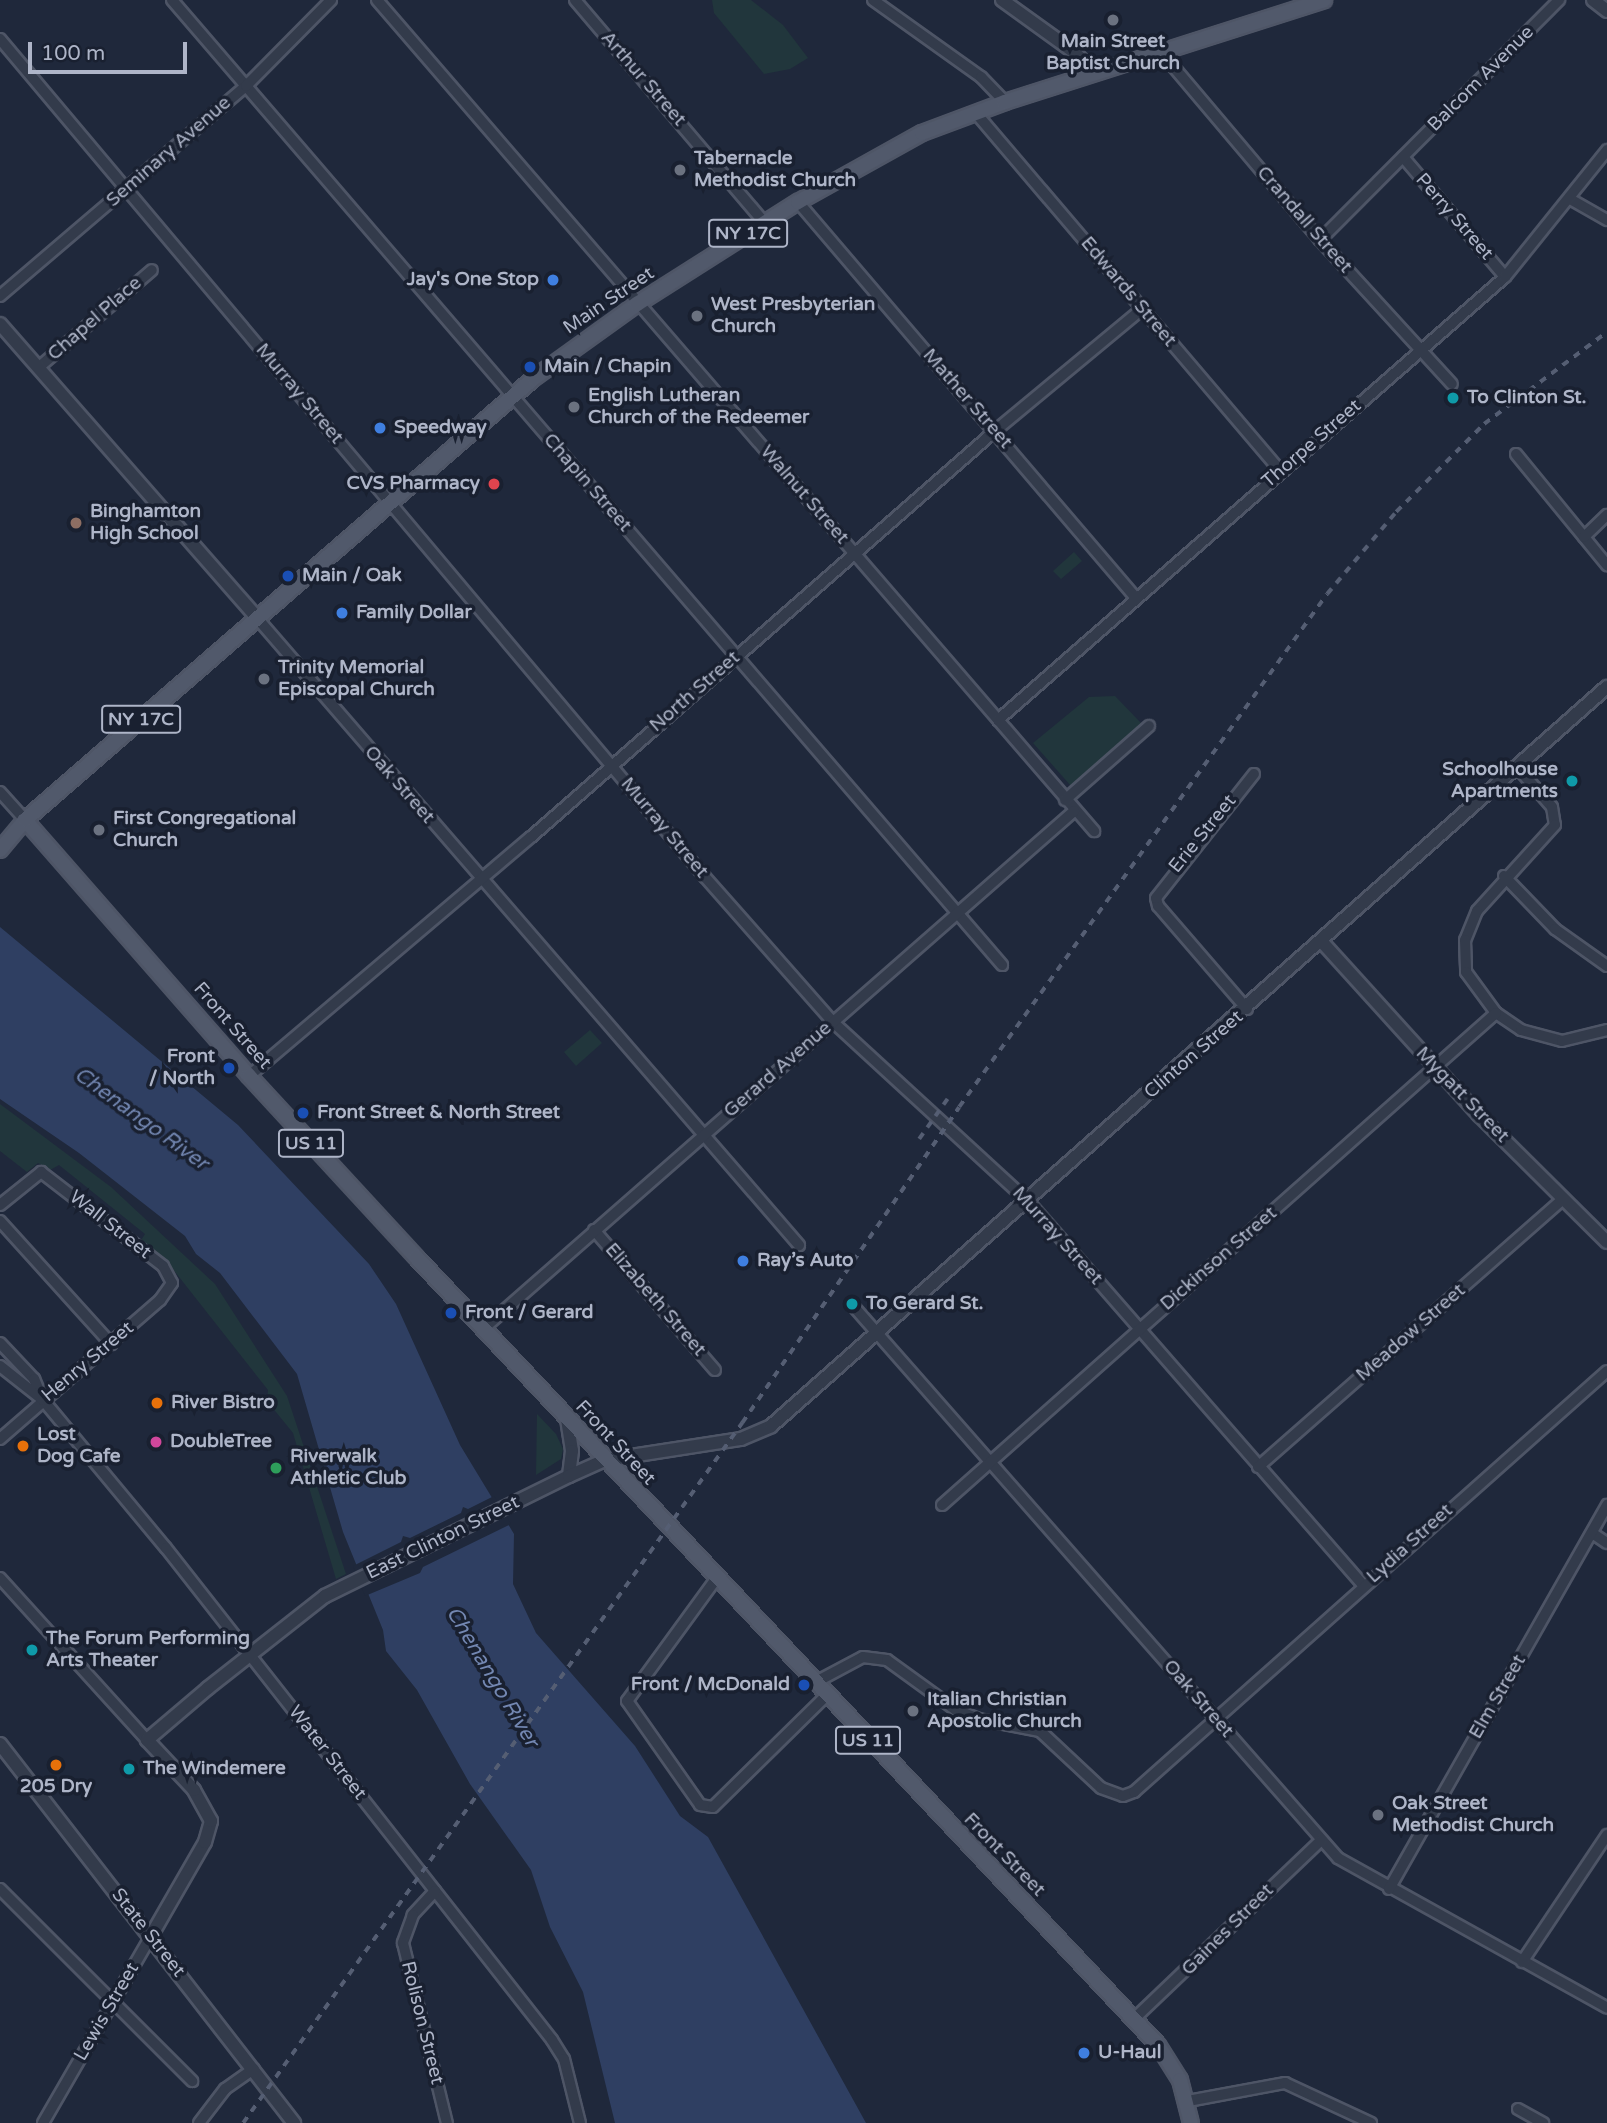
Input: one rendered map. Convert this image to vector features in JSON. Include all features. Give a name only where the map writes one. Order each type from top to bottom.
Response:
[{"type":"main road","name":"Main Street","points":[[0,850],[26,820],[512,396],[637,304],[886,150],[975,112],[1324,0]]},
{"type":"main road","name":"Front Street","points":[[26,820],[249,1076],[716,1579],[1134,2019],[1167,2057],[1188,2101],[1191,2123]]},
{"type":"street","name":"Chapin Street","points":[[172,0],[1002,965]]},
{"type":"street","name":"Seminary Avenue","points":[[0,296],[246,86],[331,0]]},
{"type":"street","name":"Walnut Street","points":[[376,0],[1094,831]]},
{"type":"street","name":"Arthur Street","points":[[575,0],[765,223]]},
{"type":"street","points":[[873,0],[981,77],[1005,102]]},
{"type":"street","points":[[1002,0],[1073,51],[1095,73]]},
{"type":"street","name":"Balcom Avenue","points":[[1320,240],[1559,0]]},
{"type":"street","points":[[1593,0],[1607,11]]},
{"type":"street","name":"Murray Street","points":[[0,39],[611,765],[833,1022],[1028,1201],[1363,1585]]},
{"type":"street","name":"Crandall Street","points":[[1161,52],[1320,240],[1452,384]]},
{"type":"street","name":"Edwards Street","points":[[975,112],[1280,471]]},
{"type":"street","name":"Thorpe Street","points":[[998,720],[1135,597],[1505,277],[1607,150]]},
{"type":"street","name":"Perry Street","points":[[1403,157],[1505,277]]},
{"type":"street","points":[[1570,199],[1607,220]]},
{"type":"street","name":"Mather Street","points":[[798,202],[1135,597]]},
{"type":"street","name":"Chapel Place","points":[[38,368],[152,270]]},
{"type":"street","name":"North Street","points":[[249,1076],[856,554],[995,431],[1142,309]]},
{"type":"street","name":"Oak Street","points":[[0,324],[799,1244]]},
{"type":"street","points":[[1516,454],[1607,565]]},
{"type":"street","points":[[1584,537],[1607,515]]},
{"type":"street","name":"Clinton Street","points":[[778,1420],[1247,1009],[1607,687]]},
{"type":"street","points":[[1065,800],[1149,726]]},
{"type":"street","points":[[1517,767],[1552,807],[1555,825],[1504,876],[1477,911],[1465,940],[1464,960],[1477,990],[1496,1013],[1545,1039],[1562,1041],[1607,1030]]},
{"type":"street","name":"Erie Street","points":[[1247,1009],[1158,906],[1156,898],[1254,774]]},
{"type":"street","name":"Front Street","points":[[0,792],[26,820]]},
{"type":"street","name":"Gerard Avenue","points":[[483,1329],[1074,811]]},
{"type":"street","points":[[1504,876],[1555,929],[1607,966]]},
{"type":"street","name":"Mygatt Street","points":[[1322,942],[1435,1068],[1607,1242]]},
{"type":"street","name":"Dickinson Street","points":[[942,1504],[1496,1013]]},
{"type":"street","name":"Wall Street","points":[[0,1205],[41,1172],[163,1266],[172,1283]]},
{"type":"street","name":"Meadow Street","points":[[1258,1467],[1563,1199]]},
{"type":"street","points":[[0,1221],[111,1344]]},
{"type":"street","name":"Elizabeth Street","points":[[594,1230],[715,1370]]},
{"type":"street","name":"Henry Street","points":[[0,1439],[163,1297],[172,1283]]},
{"type":"street","name":"Oak Street","points":[[855,1308],[1338,1858],[1389,1889],[1607,2008]]},
{"type":"street","name":"Water Street","points":[[0,1343],[34,1379],[43,1400]]},
{"type":"street","name":"Water Street","points":[[0,1366],[43,1400],[249,1653],[561,2053],[580,2123]]},
{"type":"street","name":"Lydia Street","points":[[814,1683],[863,1657],[887,1660],[956,1710],[978,1719],[1041,1731],[1101,1788],[1123,1796],[1607,1371]]},
{"type":"street","points":[[567,1419],[572,1451],[569,1476]]},
{"type":"street","name":"East Clinton Street","points":[[148,1740],[249,1653],[336,1590],[605,1460],[741,1439],[778,1420]]},
{"type":"street","name":"Elm Street","points":[[1389,1889],[1607,1505]]},
{"type":"street","points":[[1591,1532],[1607,1543]]},
{"type":"street","points":[[0,1578],[148,1740]]},
{"type":"street","points":[[716,1579],[627,1701],[700,1805],[713,1807],[827,1696]]},
{"type":"street","name":"Lewis Street","points":[[43,2123],[211,1827],[204,1802],[148,1740]]},
{"type":"street","name":"State Street","points":[[0,1744],[294,2123]]},
{"type":"street","points":[[1522,1962],[1607,1835]]},
{"type":"street","name":"Gaines Street","points":[[1134,2019],[1321,1840]]},
{"type":"street","points":[[0,1889],[112,2004],[192,2081]]},
{"type":"street","name":"Rolison Street","points":[[435,1891],[414,1916],[403,1943],[447,2123]]},
{"type":"street","points":[[199,2123],[225,2089],[254,2069]]},
{"type":"street","points":[[1188,2101],[1285,2083],[1371,2123]]},
{"type":"street","points":[[1518,2109],[1543,2123]]},
{"type":"green space","points":[[712,0],[751,0],[783,25],[808,58],[790,69],[764,74],[714,13]]},
{"type":"green space","points":[[1074,552],[1082,561],[1061,579],[1053,571]]},
{"type":"green space","points":[[1115,696],[1142,724],[1071,786],[1033,743],[1089,697]]},
{"type":"green space","points":[[590,1030],[602,1043],[576,1066],[564,1052]]},
{"type":"green space","points":[[0,1104],[111,1187],[215,1284],[287,1396],[346,1574],[336,1579],[293,1433],[267,1401],[268,1390],[172,1268],[140,1242],[145,1234],[59,1165],[50,1170],[38,1163],[27,1172],[0,1151]]},
{"type":"green space","points":[[537,1414],[556,1434],[563,1449],[561,1459],[536,1475]]},
{"type":"water","name":"Chenango River","points":[[0,927],[238,1125],[369,1264],[396,1304],[460,1445],[514,1534],[513,1584],[536,1633],[635,1746],[680,1816],[708,1837],[866,2123],[615,2123],[583,1992],[550,1927],[531,1870],[470,1784],[417,1690],[386,1651],[383,1630],[343,1532],[297,1374],[220,1273],[196,1254],[185,1236],[79,1153],[0,1099]]},
{"type":"pier","points":[[494,1496],[511,1524],[423,1567],[420,1573],[365,1596],[353,1566],[401,1542],[403,1536],[410,1538],[461,1513],[463,1507],[468,1509]]},
{"type":"railway","points":[[243,2123],[742,1423],[959,1107],[1327,594],[1396,512],[1484,424],[1607,332]]},
{"type":"railway","points":[[919,1139],[948,1098]]},
{"type":"place","name":"Main Street Baptist Church","points":[[1113,20]]},
{"type":"place","name":"Tabernacle Methodist Church","points":[[680,170]]},
{"type":"place","name":"Jay's One Stop","points":[[553,280]]},
{"type":"place","name":"West Presbyterian Church","points":[[697,316]]},
{"type":"place","name":"Main / Chapin","points":[[530,367]]},
{"type":"place","name":"To Clinton St.","points":[[1453,398]]},
{"type":"place","name":"English Lutheran Church of the Redeemer","points":[[574,407]]},
{"type":"place","name":"Speedway","points":[[380,428]]},
{"type":"place","name":"CVS Pharmacy","points":[[494,484]]},
{"type":"place","name":"Binghamton High School","points":[[76,523]]},
{"type":"place","name":"Main / Oak","points":[[288,576]]},
{"type":"place","name":"Family Dollar","points":[[342,613]]},
{"type":"place","name":"Trinity Memorial Episcopal Church","points":[[264,679]]},
{"type":"place","name":"Schoolhouse Apartments","points":[[1572,781]]},
{"type":"place","name":"First Congregational Church","points":[[99,830]]},
{"type":"place","name":"Front / North","points":[[229,1068]]},
{"type":"place","name":"Front Street & North Street","points":[[303,1113]]},
{"type":"place","name":"Ray’s Auto","points":[[743,1261]]},
{"type":"place","name":"To Gerard St.","points":[[852,1304]]},
{"type":"place","name":"Front / Gerard","points":[[451,1313]]},
{"type":"place","name":"River Bistro","points":[[157,1403]]},
{"type":"place","name":"DoubleTree","points":[[156,1442]]},
{"type":"place","name":"Lost Dog Cafe","points":[[23,1446]]},
{"type":"place","name":"Riverwalk Athletic Club","points":[[276,1468]]},
{"type":"place","name":"The Forum Performing Arts Theater","points":[[32,1650]]},
{"type":"place","name":"Front / McDonald","points":[[804,1685]]},
{"type":"place","name":"Italian Christian Apostolic Church","points":[[913,1711]]},
{"type":"place","name":"205 Dry","points":[[56,1765]]},
{"type":"place","name":"The Windemere","points":[[129,1769]]},
{"type":"place","name":"Oak Street Methodist Church","points":[[1378,1815]]},
{"type":"place","name":"U-Haul","points":[[1084,2053]]}]
